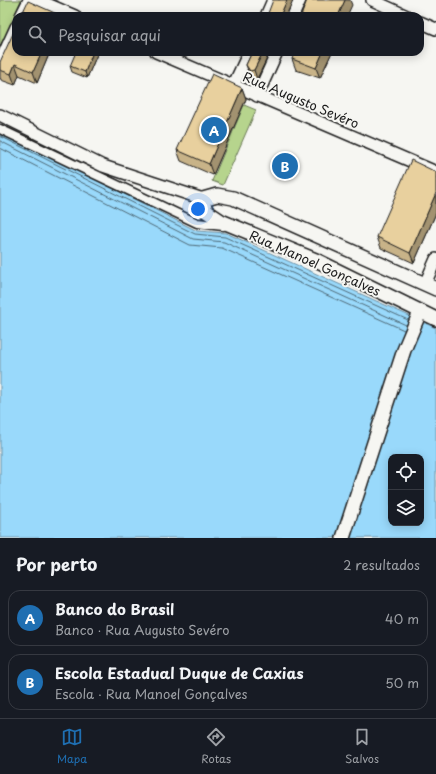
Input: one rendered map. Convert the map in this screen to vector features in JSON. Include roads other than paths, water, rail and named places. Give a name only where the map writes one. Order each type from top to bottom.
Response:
[{"type":"street","points":[[23,12],[29,0]]},
{"type":"street","points":[[38,0],[66,12]]},
{"type":"street","points":[[268,12],[273,0]]},
{"type":"street","points":[[295,12],[300,0]]},
{"type":"street","points":[[372,0],[398,12]]},
{"type":"street","points":[[424,24],[436,29]]},
{"type":"street","points":[[0,62],[12,36]]},
{"type":"street","name":"Rua Augusto Sevéro","points":[[165,56],[436,172]]},
{"type":"street","points":[[233,86],[247,56]]},
{"type":"street","points":[[257,96],[275,56]]},
{"type":"street","name":"Rua Manoel Gonçalves","points":[[0,115],[103,166],[203,199],[217,195],[233,198],[431,287]]},
{"type":"street","points":[[0,128],[197,223],[221,225],[368,291],[378,292]]},
{"type":"street","name":"Rua Manoel Gonçalves","points":[[203,199],[206,212],[221,221],[318,261],[378,292],[418,316],[436,319]]},
{"type":"street","points":[[431,287],[436,259]]},
{"type":"street","points":[[343,538],[404,350],[418,316]]},
{"type":"water","points":[[0,131],[197,231],[226,233],[436,328],[436,538],[0,538]]},
{"type":"place","name":"Banco do Brasil","points":[[214,130]]},
{"type":"place","name":"Escola Estadual Duque de Caxias","points":[[285,166]]}]
